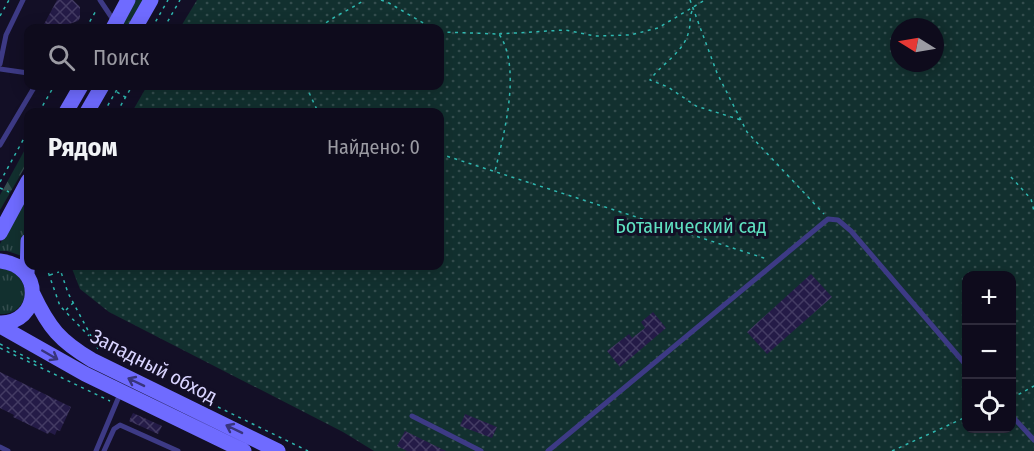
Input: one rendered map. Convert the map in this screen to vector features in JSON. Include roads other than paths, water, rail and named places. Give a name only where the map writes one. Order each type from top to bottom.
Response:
[{"type":"main road","points":[[115,24],[128,0]]},
{"type":"main road","points":[[137,24],[151,0]]},
{"type":"main road","points":[[68,108],[79,90]]},
{"type":"main road","points":[[91,108],[107,90]]},
{"type":"main road","points":[[0,233],[24,188]]},
{"type":"main road","points":[[0,261],[20,266],[27,274]]},
{"type":"main road","name":"Западный обход","points":[[27,270],[33,294],[53,331],[70,347],[278,451]]},
{"type":"main road","points":[[0,324],[16,320],[24,313],[33,294]]},
{"type":"main road","points":[[0,324],[62,362],[244,451]]},
{"type":"lane","points":[[0,64],[6,34],[23,0]]},
{"type":"lane","points":[[101,1],[113,24]]},
{"type":"lane","points":[[0,69],[24,72]]},
{"type":"lane","points":[[0,146],[33,90]]},
{"type":"lane","points":[[548,451],[828,219],[838,220],[850,231],[962,360]]},
{"type":"lane","points":[[96,451],[121,392]]},
{"type":"lane","points":[[412,416],[481,451]]},
{"type":"lane","points":[[1016,421],[1034,440]]},
{"type":"lane","points":[[104,451],[114,429],[120,425],[178,451]]},
{"type":"lane","points":[[0,447],[8,451]]},
{"type":"park label","name":"Ботанический сад","points":[[691,226]]}]
